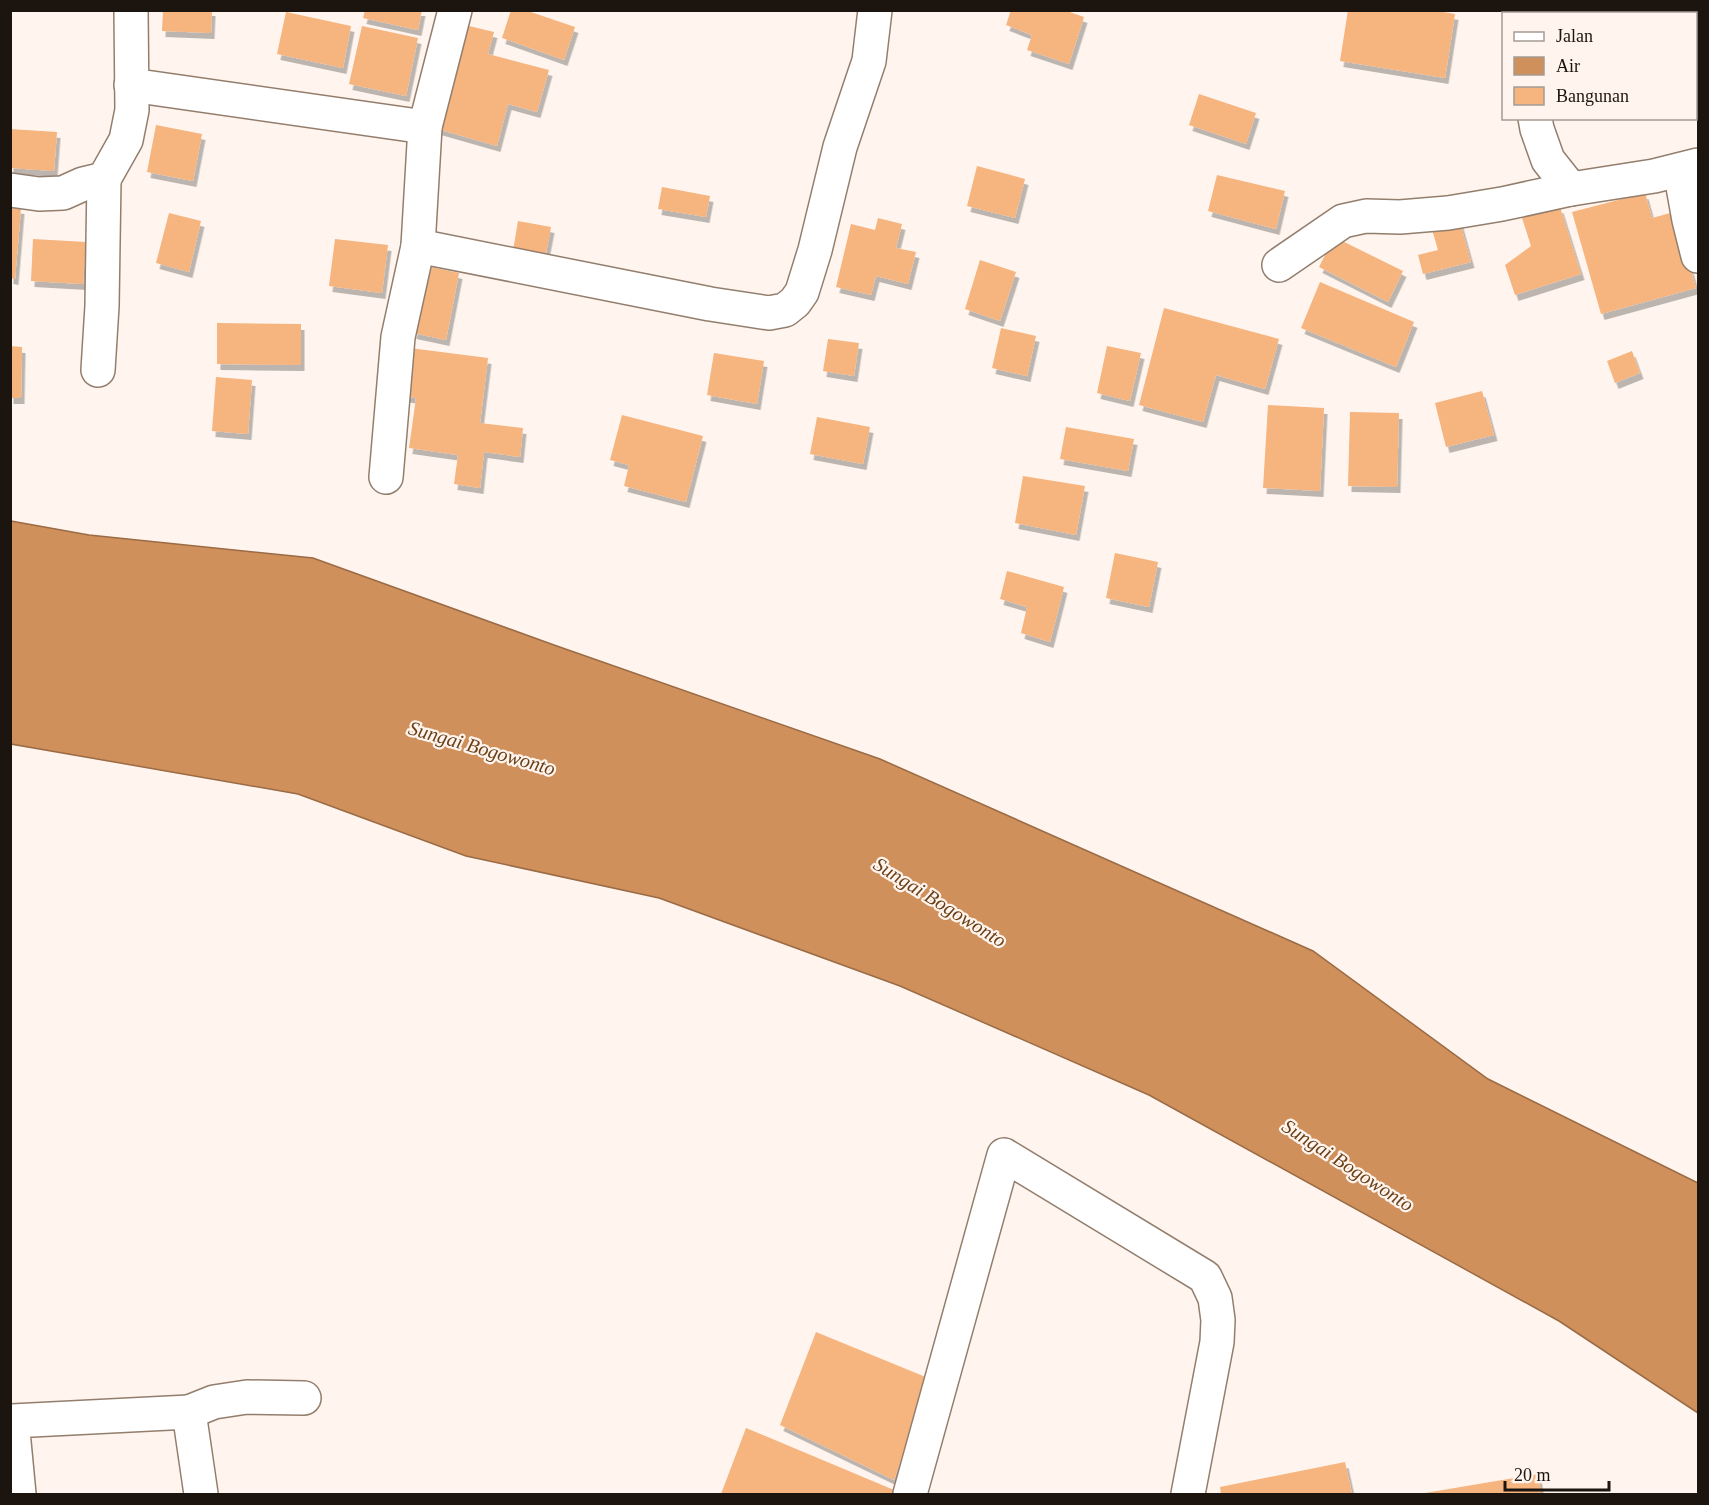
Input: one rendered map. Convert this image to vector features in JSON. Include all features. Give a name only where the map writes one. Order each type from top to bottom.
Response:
[{"type":"street","points":[[98,370],[102,306],[104,179],[126,140],[132,110],[131,10]]},
{"type":"street","points":[[386,477],[398,337],[418,246],[424,128],[455,10]]},
{"type":"street","points":[[418,246],[710,304],[769,313],[785,310],[802,292],[815,250],[840,147],[869,61],[876,10]]},
{"type":"street","points":[[131,85],[424,128]]},
{"type":"street","points":[[1535,120],[1548,160],[1571,189]]},
{"type":"street","points":[[1279,265],[1343,221],[1366,216],[1400,217],[1448,213],[1571,189],[1654,176],[1689,167],[1689,220],[1698,256]]},
{"type":"street","points":[[10,190],[39,194],[63,193],[83,184],[104,179]]},
{"type":"street","points":[[910,1494],[1004,1155],[1204,1277],[1215,1298],[1218,1320],[1217,1342],[1188,1494]]},
{"type":"street","points":[[19,1494],[12,1421],[189,1412],[214,1402],[247,1397],[304,1398]]},
{"type":"street","points":[[189,1412],[201,1494]]},
{"type":"water","name":"Sungai Bogowonto","points":[[11,521],[89,535],[313,558],[880,759],[1313,951],[1488,1079],[1698,1183],[1698,1413],[1559,1321],[1149,1095],[900,986],[659,898],[466,856],[298,794],[11,744]]},
{"type":"building","points":[[163,10],[212,10],[211,33],[162,31]]},
{"type":"building","points":[[365,10],[422,10],[418,30],[363,18]]},
{"type":"building","points":[[511,10],[525,10],[575,27],[564,60],[502,38]]},
{"type":"building","points":[[1011,10],[1064,10],[1084,17],[1069,64],[1027,50],[1032,35],[1006,25]]},
{"type":"building","points":[[1348,10],[1432,10],[1455,14],[1445,78],[1340,61]]},
{"type":"building","points":[[286,12],[351,26],[343,68],[277,54]]},
{"type":"building","points":[[461,24],[494,32],[488,54],[549,70],[537,112],[508,104],[497,146],[434,128]]},
{"type":"building","points":[[362,26],[418,38],[406,96],[349,84]]},
{"type":"building","points":[[1199,94],[1256,113],[1246,144],[1189,125]]},
{"type":"building","points":[[156,125],[202,134],[193,181],[147,172]]},
{"type":"building","points":[[10,129],[57,132],[54,171],[10,168]]},
{"type":"building","points":[[977,166],[1025,179],[1015,218],[967,206]]},
{"type":"building","points":[[1217,175],[1285,191],[1276,229],[1208,211]]},
{"type":"building","points":[[662,187],[710,196],[706,217],[658,209]]},
{"type":"building","points":[[1645,193],[1652,218],[1674,212],[1696,288],[1601,314],[1572,212]]},
{"type":"building","points":[[10,207],[21,208],[15,279],[10,278]]},
{"type":"building","points":[[1560,207],[1581,274],[1515,295],[1505,265],[1531,246],[1522,218]]},
{"type":"building","points":[[169,213],[201,221],[189,272],[156,263]]},
{"type":"building","points":[[878,218],[902,224],[896,248],[916,252],[908,284],[876,276],[871,295],[836,287],[851,224],[875,230]]},
{"type":"building","points":[[1459,219],[1471,262],[1423,274],[1418,255],[1438,250],[1431,226]]},
{"type":"building","points":[[518,221],[551,227],[544,263],[512,257]]},
{"type":"building","points":[[1334,237],[1403,271],[1388,302],[1319,267]]},
{"type":"building","points":[[33,239],[86,242],[83,284],[31,281]]},
{"type":"building","points":[[335,239],[388,245],[382,293],[329,286]]},
{"type":"building","points":[[980,260],[1016,272],[1000,321],[965,309]]},
{"type":"building","points":[[426,266],[459,273],[446,340],[413,333]]},
{"type":"building","points":[[1320,282],[1414,322],[1396,367],[1301,328]]},
{"type":"building","points":[[1164,308],[1279,339],[1265,389],[1216,375],[1203,422],[1139,405]]},
{"type":"building","points":[[217,323],[301,324],[301,365],[217,364]]},
{"type":"building","points":[[1001,328],[1036,336],[1027,376],[992,368]]},
{"type":"building","points":[[828,339],[859,343],[854,376],[823,371]]},
{"type":"building","points":[[10,346],[22,347],[21,398],[10,398]]},
{"type":"building","points":[[1107,346],[1141,353],[1130,401],[1097,393]]},
{"type":"building","points":[[402,347],[488,358],[480,423],[523,428],[520,457],[484,452],[480,488],[454,484],[458,455],[409,448],[416,398],[396,395]]},
{"type":"building","points":[[1632,351],[1640,373],[1615,383],[1607,361]]},
{"type":"building","points":[[714,353],[764,361],[757,404],[707,395]]},
{"type":"building","points":[[216,377],[252,380],[248,434],[212,431]]},
{"type":"building","points":[[1482,391],[1494,435],[1446,447],[1435,403]]},
{"type":"building","points":[[1268,405],[1324,408],[1320,491],[1263,488]]},
{"type":"building","points":[[1350,412],[1399,413],[1397,487],[1348,486]]},
{"type":"building","points":[[622,415],[703,436],[686,502],[624,486],[629,465],[610,460]]},
{"type":"building","points":[[817,417],[870,427],[863,464],[810,454]]},
{"type":"building","points":[[1066,427],[1134,439],[1128,471],[1060,459]]},
{"type":"building","points":[[1023,476],[1085,486],[1076,535],[1015,523]]},
{"type":"building","points":[[1115,553],[1158,562],[1149,607],[1106,598]]},
{"type":"building","points":[[1007,571],[1064,587],[1050,642],[1021,633],[1027,607],[1000,599]]},
{"type":"building","points":[[816,1332],[928,1378],[894,1480],[780,1425]]},
{"type":"building","points":[[746,1428],[894,1490],[892,1494],[721,1494]]},
{"type":"building","points":[[1345,1462],[1352,1494],[1221,1494],[1220,1487]]},
{"type":"building","points":[[1538,1474],[1541,1494],[1425,1494],[1425,1493]]}]
